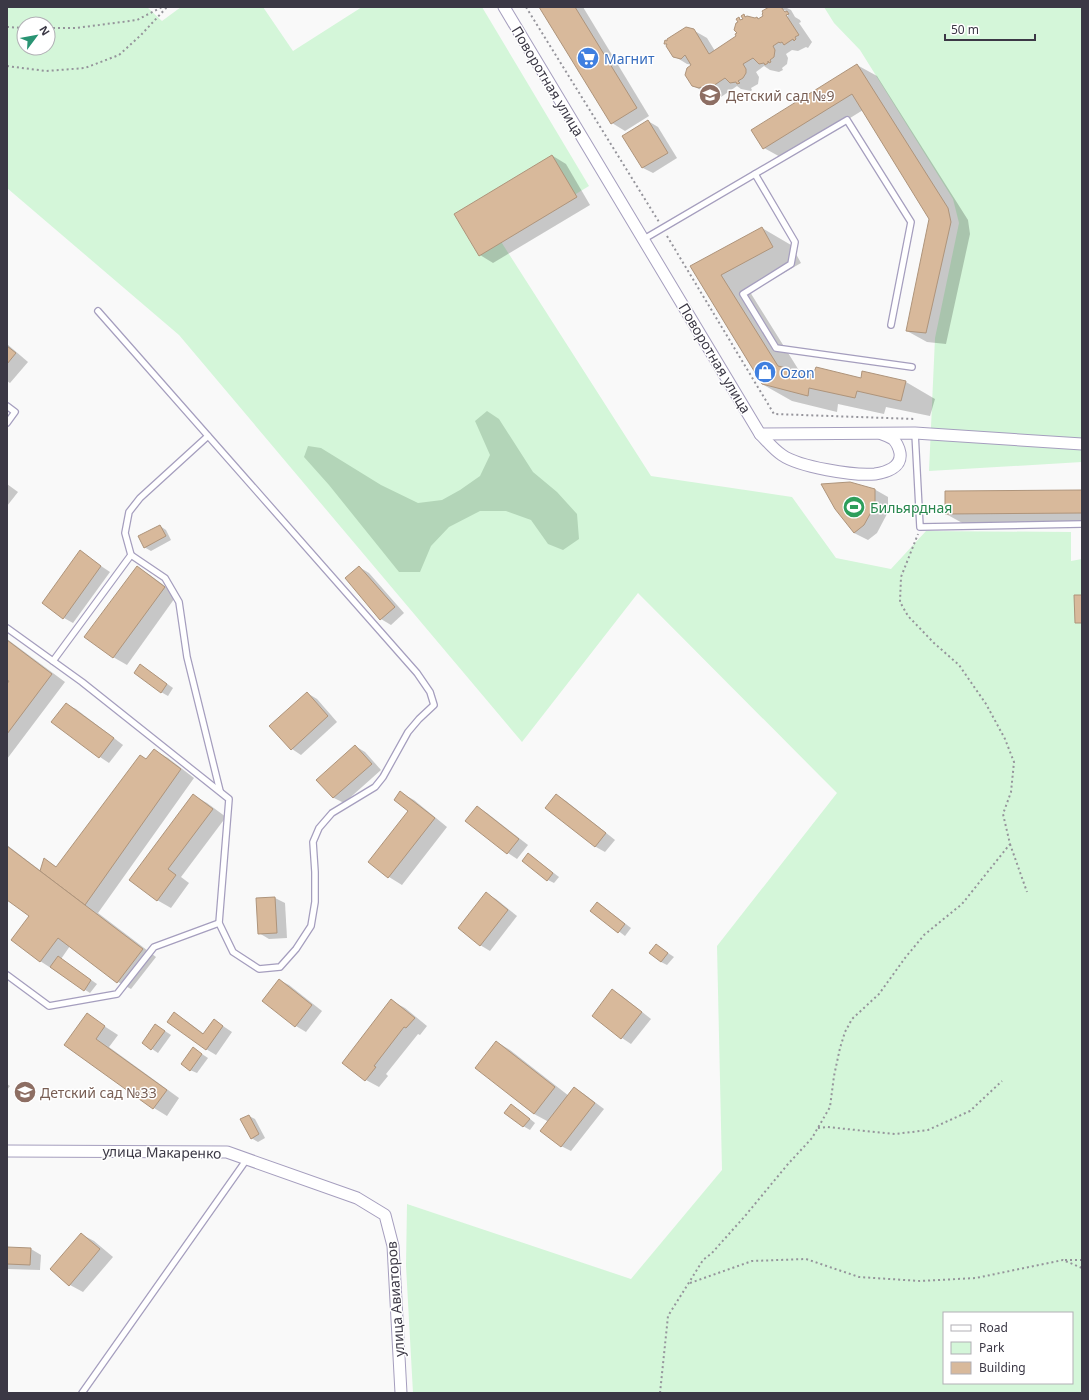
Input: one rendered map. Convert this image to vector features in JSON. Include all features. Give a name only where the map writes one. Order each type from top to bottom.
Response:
[{"type":"street","name":"Поворотная улица","points":[[504,7],[760,434],[783,456],[798,462],[832,470],[875,474],[897,466],[900,458],[899,447],[893,439],[882,434]]},
{"type":"street","points":[[760,434],[915,433],[1082,444]]},
{"type":"street","name":"улица Макаренко","points":[[7,1151],[227,1152],[357,1198]]},
{"type":"street","name":"улица Авиаторов","points":[[357,1198],[385,1215],[393,1246],[401,1393]]},
{"type":"lane","points":[[644,239],[847,120],[911,222],[891,325]]},
{"type":"lane","points":[[754,174],[795,242],[791,264],[743,294],[776,348],[912,368]]},
{"type":"lane","points":[[7,628],[150,734],[229,799],[219,924],[233,952],[259,969],[280,967],[296,949],[311,926],[315,902],[313,842],[319,828],[332,813],[375,787],[383,777],[408,732],[418,719],[434,705],[430,692],[417,673],[98,311]]},
{"type":"lane","points":[[7,406],[15,412],[7,422]]},
{"type":"lane","points":[[915,433],[920,527],[1082,524]]},
{"type":"lane","points":[[208,436],[140,498],[128,512],[125,533],[132,555],[166,578],[179,602],[186,657],[220,791]]},
{"type":"lane","points":[[53,661],[132,555]]},
{"type":"lane","points":[[7,974],[49,1006],[117,994],[154,947],[219,924]]},
{"type":"lane","points":[[82,1393],[247,1159]]},
{"type":"path","points":[[56,28],[76,28],[137,20],[162,7]]},
{"type":"path","points":[[7,66],[46,71],[85,68],[119,55],[141,35],[166,7]]},
{"type":"path","points":[[526,7],[774,414],[915,419]]},
{"type":"path","points":[[920,527],[916,542],[901,577],[900,602],[908,616],[929,638],[959,665],[986,704],[1006,739],[1014,762],[1011,792],[1004,814],[1010,844],[1027,892]]},
{"type":"path","points":[[660,1393],[668,1316],[703,1260],[712,1253],[812,1138],[830,1107],[834,1076],[840,1048],[845,1032],[852,1019],[879,994],[905,958],[924,936],[962,904],[1010,844]]},
{"type":"path","points":[[818,1128],[827,1127],[895,1134],[928,1130],[970,1111],[1002,1081]]},
{"type":"path","points":[[689,1283],[752,1261],[806,1258],[859,1277],[920,1281],[976,1278],[1063,1260],[1082,1260]]},
{"type":"path","points":[[1063,1260],[1082,1268]]},
{"type":"green space","points":[[7,7],[147,7],[162,21],[181,7],[263,7],[293,51],[362,7],[482,7],[589,186],[500,240],[651,476],[792,497],[836,558],[891,569],[926,531],[1071,532],[1071,561],[1082,559],[1082,1393],[413,1393],[406,1266],[407,1204],[631,1279],[722,1170],[717,946],[837,793],[638,593],[522,742],[179,335],[7,188]]},
{"type":"green space","points":[[824,7],[1082,7],[1082,462],[929,471],[935,338],[959,223],[953,199],[860,50],[834,23]]},
{"type":"green space","points":[[487,411],[499,419],[533,472],[557,492],[577,514],[579,539],[563,550],[548,544],[531,520],[506,511],[480,511],[449,527],[431,546],[420,572],[399,572],[329,485],[304,457],[308,446],[321,448],[381,485],[418,503],[442,500],[480,476],[490,455],[475,421]]},
{"type":"building","name":"Магнит","points":[[539,7],[575,7],[637,108],[611,124]]},
{"type":"building","points":[[769,7],[781,7],[785,12],[787,11],[789,14],[786,15],[799,35],[795,37],[796,39],[794,41],[793,39],[784,45],[782,42],[779,42],[773,46],[775,50],[774,57],[770,60],[771,62],[769,63],[768,61],[765,65],[764,63],[759,64],[753,58],[743,64],[746,69],[746,73],[743,78],[738,81],[740,83],[730,83],[725,78],[707,90],[704,85],[705,87],[702,89],[701,87],[699,88],[692,86],[685,75],[687,68],[691,65],[685,55],[681,59],[673,57],[666,46],[667,44],[664,44],[665,40],[667,41],[667,39],[686,27],[694,29],[709,54],[736,36],[735,34],[737,33],[734,30],[736,23],[738,22],[736,19],[739,17],[740,20],[743,19],[741,16],[744,14],[745,17],[757,17],[758,19],[763,16],[762,11]]},
{"type":"building","points":[[857,64],[948,208],[951,222],[926,333],[906,331],[929,219],[852,94],[763,149],[751,130]]},
{"type":"building","points":[[648,120],[668,153],[642,168],[622,136]]},
{"type":"building","points":[[552,155],[577,197],[479,256],[454,214]]},
{"type":"building","points":[[762,227],[773,247],[721,275],[778,366],[813,375],[816,367],[861,378],[862,371],[906,381],[901,401],[857,391],[855,398],[809,388],[808,396],[762,384],[690,266]]},
{"type":"building","points":[[7,346],[16,353],[7,364]]},
{"type":"building","name":"Бильярдная","points":[[850,482],[875,489],[875,505],[864,525],[854,533],[835,509],[821,484]]},
{"type":"building","points":[[1082,490],[1082,513],[945,514],[945,491]]},
{"type":"building","points":[[160,525],[166,536],[144,548],[138,536]]},
{"type":"building","points":[[80,550],[101,566],[63,619],[42,603]]},
{"type":"building","points":[[137,566],[165,587],[113,658],[84,637]]},
{"type":"building","points":[[359,566],[395,607],[380,620],[345,578]]},
{"type":"building","points":[[1074,595],[1082,595],[1082,623],[1075,623]]},
{"type":"building","points":[[7,640],[52,674],[7,734],[7,684],[9,681],[7,680]]},
{"type":"building","points":[[140,664],[167,684],[161,693],[134,673]]},
{"type":"building","points":[[307,692],[328,716],[291,750],[269,726]]},
{"type":"building","points":[[66,703],[114,738],[99,758],[51,722]]},
{"type":"building","points":[[355,745],[372,764],[333,798],[316,780]]},
{"type":"building","points":[[154,749],[181,769],[85,905],[40,871],[44,858],[56,867],[140,755],[146,759]]},
{"type":"building","points":[[400,791],[435,818],[388,878],[368,862],[408,811],[394,800]]},
{"type":"building","points":[[193,794],[213,809],[168,869],[176,875],[157,901],[129,880]]},
{"type":"building","points":[[556,794],[606,833],[595,847],[545,808]]},
{"type":"building","points":[[477,806],[519,839],[507,854],[465,821]]},
{"type":"building","points":[[7,846],[143,949],[117,983],[58,938],[40,962],[11,940],[29,916],[7,900]]},
{"type":"building","points":[[528,853],[553,873],[547,881],[522,861]]},
{"type":"building","points":[[486,892],[508,910],[480,946],[458,928]]},
{"type":"building","points":[[275,897],[277,933],[258,934],[256,898]]},
{"type":"building","points":[[597,902],[625,924],[618,933],[590,911]]},
{"type":"building","points":[[656,944],[668,953],[661,962],[649,953]]},
{"type":"building","points":[[58,956],[91,980],[84,991],[50,967]]},
{"type":"building","points":[[279,979],[312,1005],[295,1027],[262,1001]]},
{"type":"building","points":[[612,989],[642,1012],[621,1039],[592,1016]]},
{"type":"building","points":[[391,999],[415,1018],[406,1028],[404,1027],[374,1066],[376,1067],[365,1081],[342,1063]]},
{"type":"building","points":[[174,1012],[203,1034],[214,1019],[223,1026],[206,1050],[167,1022]]},
{"type":"building","points":[[87,1013],[105,1026],[96,1039],[167,1090],[153,1109],[64,1045]]},
{"type":"building","points":[[155,1024],[165,1031],[151,1050],[142,1043]]},
{"type":"building","points":[[496,1041],[555,1087],[534,1114],[475,1068]]},
{"type":"building","points":[[193,1047],[202,1054],[190,1071],[181,1064]]},
{"type":"building","points":[[574,1087],[595,1103],[561,1147],[540,1131]]},
{"type":"building","points":[[511,1104],[530,1119],[523,1127],[504,1113]]},
{"type":"building","points":[[249,1115],[259,1134],[251,1139],[240,1119]]},
{"type":"building","points":[[81,1233],[100,1249],[69,1286],[50,1269]]},
{"type":"building","points":[[7,1247],[31,1248],[30,1265],[7,1264]]},
{"type":"place","name":"Магнит","points":[[588,58]]},
{"type":"place","name":"Детский сад №9","points":[[710,95]]},
{"type":"place","name":"Ozon","points":[[765,372]]},
{"type":"place","name":"Бильярдная","points":[[854,507]]},
{"type":"place","name":"Детский сад №33","points":[[25,1092]]}]
